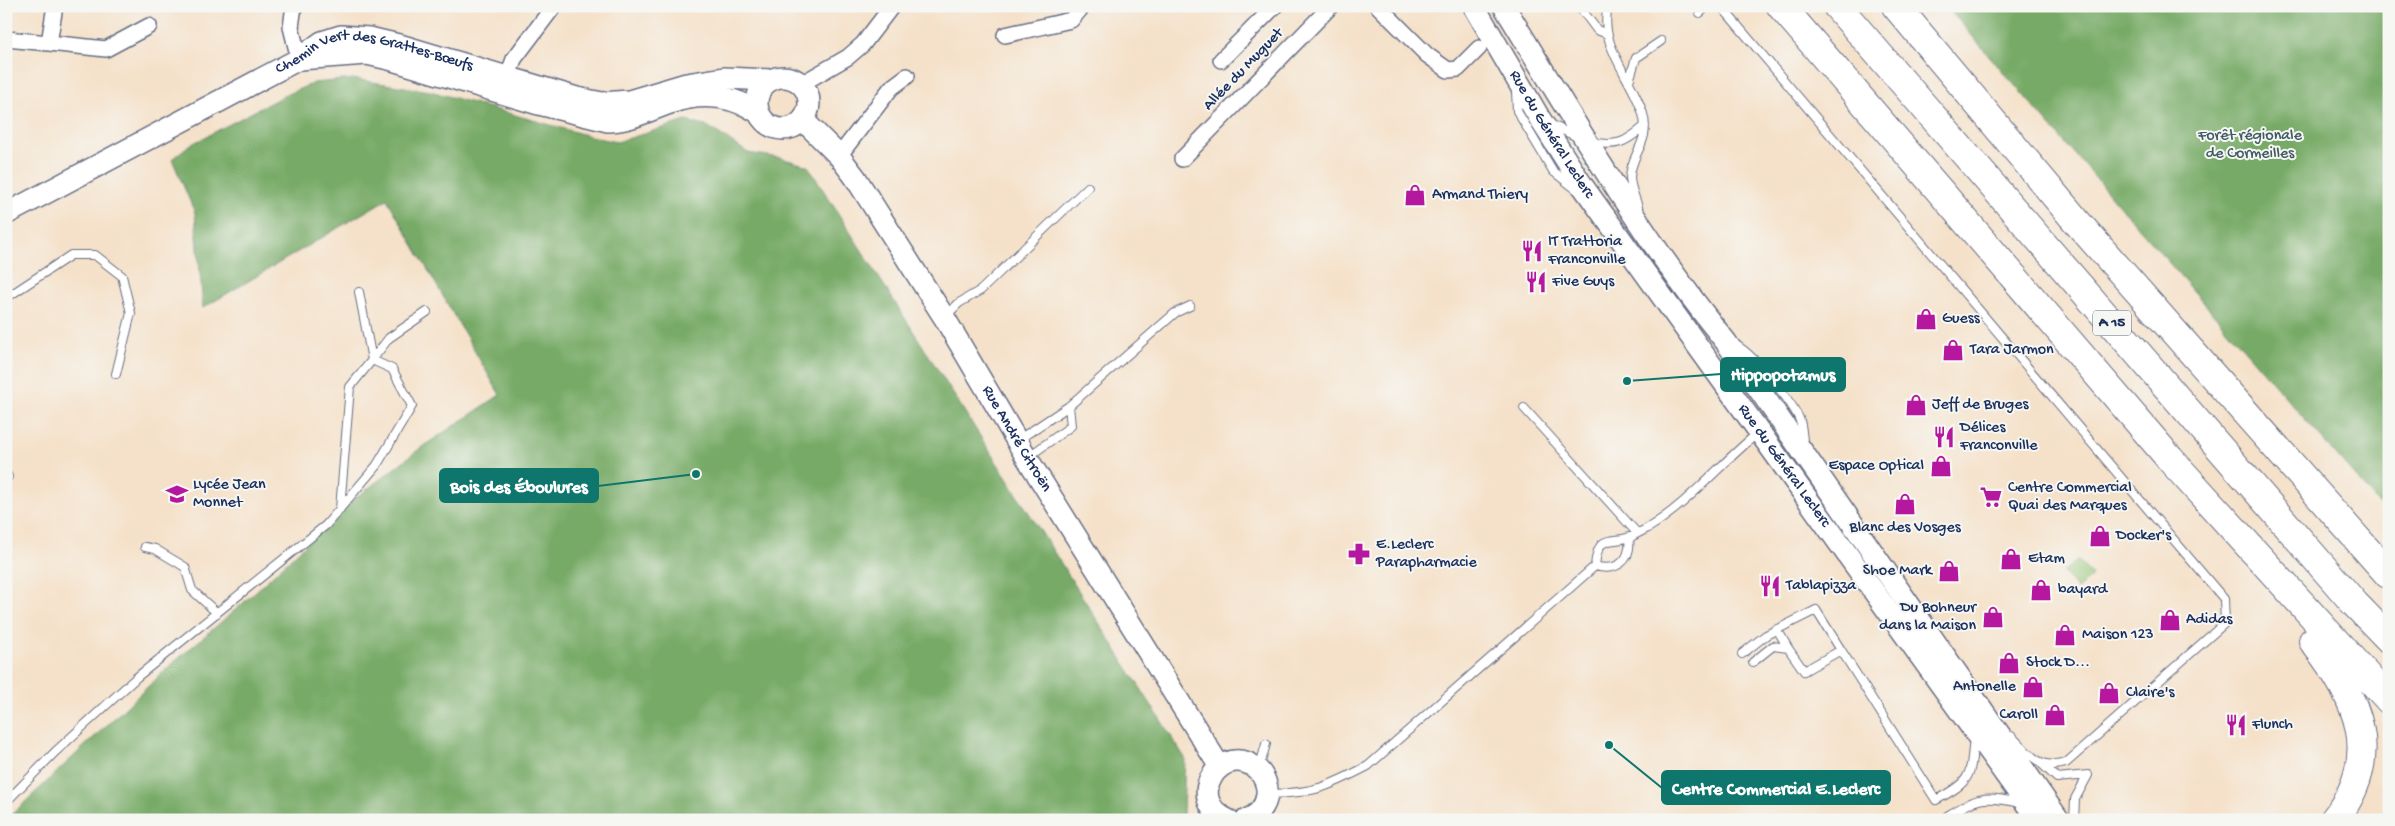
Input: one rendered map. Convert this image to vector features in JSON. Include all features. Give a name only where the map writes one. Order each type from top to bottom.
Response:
[{"type":"highway","name":"A 15","points":[[1837,6],[2355,604],[2389,639]]},
{"type":"highway","name":"A 15","points":[[1896,6],[2077,222],[2389,575]]},
{"type":"highway","points":[[1784,11],[2170,459],[2389,700]]},
{"type":"highway","points":[[2170,459],[2335,669],[2350,698],[2359,719],[2363,756],[2358,775],[2349,795],[2334,820]]},
{"type":"main road","name":"Rue du Général Leclerc","points":[[1474,6],[1540,119],[1582,185],[1599,206],[2032,812]]},
{"type":"main road","name":"Rue du Général Leclerc","points":[[1504,6],[1586,141],[1698,308],[1726,342],[2059,820]]},
{"type":"main road","name":"Chemin Vert des Grattes-Bœufs","points":[[6,214],[299,59],[322,42],[341,36],[369,38],[403,46],[505,85],[634,108],[686,84],[724,78],[771,80]]},
{"type":"main road","points":[[634,108],[710,96],[735,100],[758,112],[766,123],[779,129],[792,128],[803,120],[807,114],[809,102],[801,84],[787,78],[771,80],[765,85],[758,97],[758,112]]},
{"type":"main road","name":"Rue André Citroën","points":[[803,120],[839,156],[855,177],[944,317],[1022,449],[1220,767]]},
{"type":"main road","points":[[1228,820],[1214,810],[1208,796],[1210,780],[1220,767],[1226,763],[1240,761],[1259,771],[1266,782],[1267,794],[1259,812],[1250,819]]},
{"type":"street","points":[[49,42],[55,6]]},
{"type":"street","points":[[294,6],[291,27],[299,59]]},
{"type":"street","points":[[505,85],[514,59],[554,6]]},
{"type":"street","points":[[801,84],[837,64],[856,50],[892,6]]},
{"type":"street","points":[[1005,35],[1071,20],[1083,6]]},
{"type":"street","points":[[1221,60],[1275,6]]},
{"type":"street","name":"Allée du Muguet","points":[[1182,159],[1331,6]]},
{"type":"street","points":[[1378,6],[1426,55],[1448,70],[1458,68],[1478,48]]},
{"type":"street","points":[[6,39],[106,49],[150,26]]},
{"type":"street","points":[[839,156],[891,88],[907,76]]},
{"type":"lane","points":[[1579,6],[1596,30],[1605,33]]},
{"type":"lane","points":[[1608,6],[1605,33],[1643,114],[1645,136],[1632,168],[1630,180],[1647,232]]},
{"type":"lane","points":[[1700,13],[1707,6]]},
{"type":"lane","points":[[1721,6],[2224,599],[2225,623],[2066,763],[2057,766],[2042,764]]},
{"type":"lane","points":[[1629,81],[1636,58],[1662,42]]},
{"type":"lane","points":[[1516,77],[1517,111],[1553,172],[1599,206]]},
{"type":"lane","points":[[1540,119],[1586,141],[1614,144],[1623,142],[1645,126]]},
{"type":"lane","points":[[944,317],[959,303],[981,290],[1088,187]]},
{"type":"lane","points":[[6,298],[71,255],[95,255],[122,276],[132,313],[116,374]]},
{"type":"lane","points":[[359,292],[372,360]]},
{"type":"lane","points":[[1022,449],[1175,313],[1190,306]]},
{"type":"lane","points":[[340,509],[350,387],[389,338],[427,312]]},
{"type":"lane","points":[[6,802],[55,752],[137,677],[326,525],[340,509],[376,465],[412,406],[392,369],[372,360]]},
{"type":"lane","points":[[1022,449],[1071,426],[1069,406]]},
{"type":"lane","points":[[1524,408],[1637,533]]},
{"type":"lane","points":[[1267,794],[1307,792],[1326,787],[1368,766],[1595,566],[1596,552],[1603,543],[1617,538],[1629,537],[1666,516],[1760,432]]},
{"type":"lane","points":[[1595,566],[1610,567],[1623,562],[1628,556],[1630,548],[1629,537]]},
{"type":"lane","points":[[145,546],[155,549],[185,567],[192,590],[216,613]]},
{"type":"lane","points":[[1742,654],[1766,634],[1816,610],[1840,650],[1864,683],[1936,800],[1959,788],[1966,780],[1970,772],[1974,730]]},
{"type":"lane","points":[[1777,629],[1804,671],[1840,650]]},
{"type":"lane","points":[[1753,662],[1773,646],[1788,648]]},
{"type":"lane","points":[[1980,708],[2057,778],[2088,775],[2075,800],[2074,820]]},
{"type":"lane","points":[[1259,771],[1266,744]]},
{"type":"lane","points":[[1947,816],[1977,799],[1993,797],[2032,812]]},
{"type":"green space","name":"Forêt régionale de Cormeilles","points":[[1946,6],[2389,6],[2389,516]]},
{"type":"green space","points":[[353,79],[430,91],[617,142],[686,121],[709,127],[748,153],[781,158],[808,166],[1185,758],[1183,816],[1187,820],[6,820],[172,664],[241,605],[353,500],[422,447],[500,395],[387,199],[203,308],[195,213],[172,159],[188,146],[285,95],[314,83]]},
{"type":"green space","points":[[2078,560],[2092,576],[2077,589],[2063,572]]},
{"type":"place","name":"Armand Thiery","points":[[1415,195]]},
{"type":"place","name":"IT Trattoria Franconville","points":[[1532,251]]},
{"type":"place","name":"Five Guys","points":[[1536,282]]},
{"type":"place","name":"Guess","points":[[1926,319]]},
{"type":"place","name":"Tara Jarmon","points":[[1953,350]]},
{"type":"place","name":"Hippopotamus","points":[[1627,381]]},
{"type":"place","name":"Jeff de Bruges","points":[[1916,405]]},
{"type":"place","name":"Délices Franconville","points":[[1944,437]]},
{"type":"place","name":"Espace Optical","points":[[1941,466]]},
{"type":"place","name":"Bois des Éboulures","points":[[696,474]]},
{"type":"place","name":"Lycée Jean Monnet","points":[[177,494]]},
{"type":"place","name":"Centre Commercial Quai des Marques","points":[[1991,497]]},
{"type":"place","name":"Blanc des Vosges","points":[[1905,504]]},
{"type":"place","name":"Docker's","points":[[2100,536]]},
{"type":"place","name":"E.Leclerc Parapharmacie","points":[[1359,554]]},
{"type":"place","name":"Etam","points":[[2011,559]]},
{"type":"place","name":"Shoe Mark","points":[[1949,571]]},
{"type":"place","name":"Tablapizza","points":[[1770,586]]},
{"type":"place","name":"bayard","points":[[2041,590]]},
{"type":"place","name":"Du Bohneur dans la Maison","points":[[1993,617]]},
{"type":"place","name":"Adidas","points":[[2170,620]]},
{"type":"place","name":"Maison 123","points":[[2065,635]]},
{"type":"place","name":"Stock D...","points":[[2009,663]]},
{"type":"place","name":"Antonelle","points":[[2033,687]]},
{"type":"place","name":"Claire's","points":[[2109,693]]},
{"type":"place","name":"Caroll","points":[[2055,715]]},
{"type":"place","name":"Flunch","points":[[2236,725]]},
{"type":"place","name":"Centre Commercial E.Leclerc","points":[[1609,745]]}]
